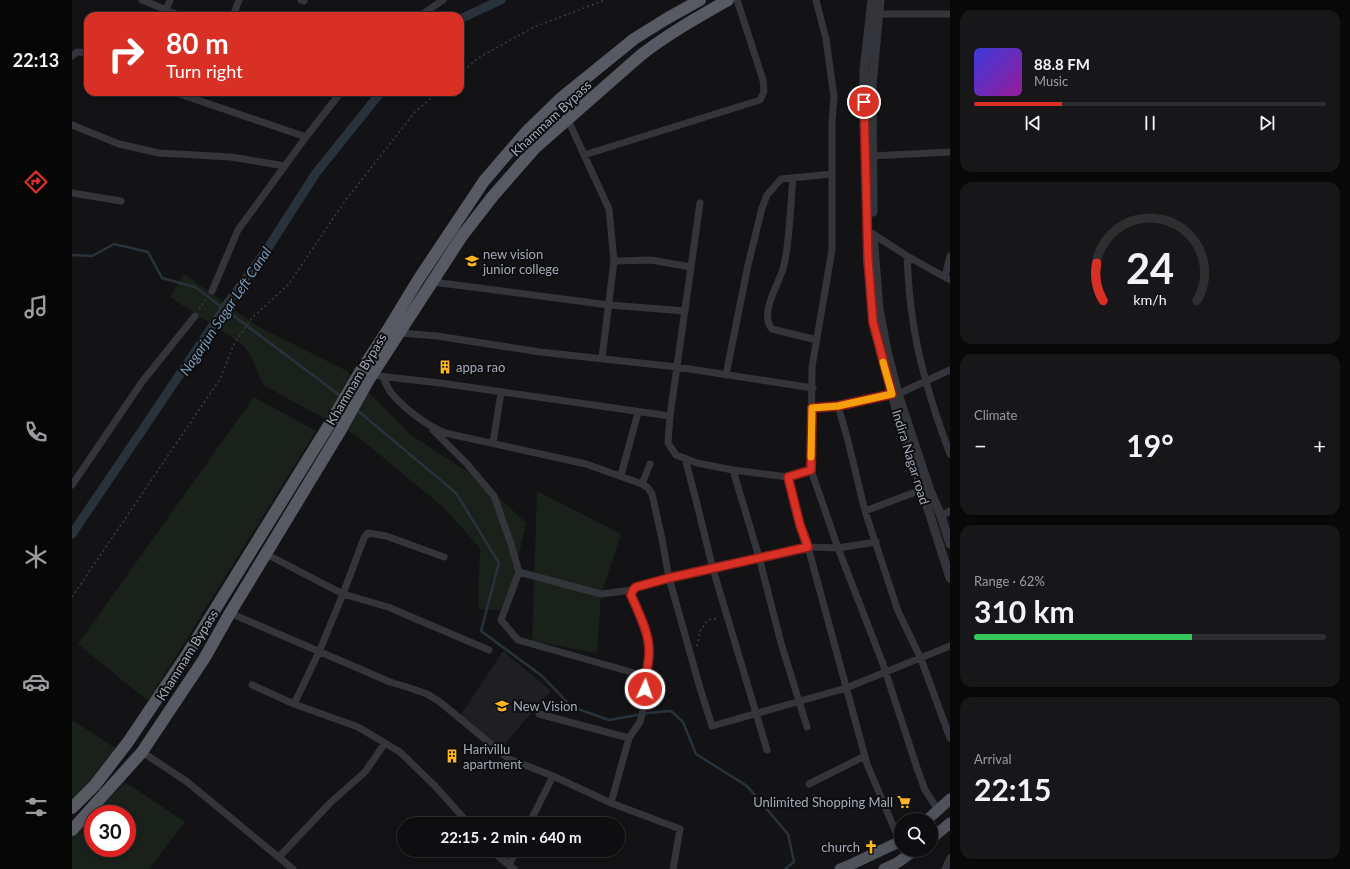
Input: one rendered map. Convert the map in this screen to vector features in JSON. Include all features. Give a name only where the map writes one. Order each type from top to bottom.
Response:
[{"type":"highway","name":"Khammam Bypass","points":[[72,830],[142,752],[204,659],[230,613],[339,433],[370,378],[418,280],[484,181],[527,131],[560,100],[634,39],[666,18],[700,0]]},
{"type":"highway","name":"Khammam Bypass","points":[[72,808],[95,785],[128,742],[217,608],[329,425],[370,378],[462,236],[493,196],[535,148],[659,41],[728,0]]},
{"type":"main road","points":[[935,813],[950,799]]},
{"type":"main road","points":[[938,834],[949,825]]},
{"type":"main road","points":[[840,869],[894,845]]},
{"type":"main road","points":[[884,869],[905,857]]},
{"type":"street","points":[[142,0],[163,12]]},
{"type":"street","points":[[165,12],[170,0]]},
{"type":"street","points":[[234,12],[239,0]]},
{"type":"street","points":[[426,12],[443,0]]},
{"type":"street","points":[[584,156],[760,100],[764,92],[762,80],[737,0]]},
{"type":"street","points":[[816,0],[826,39],[834,98],[832,250],[812,366],[813,388],[811,470],[838,548],[886,671],[925,790],[938,810]]},
{"type":"street","name":"Indira Nagar road","points":[[872,0],[864,70],[868,259],[873,322],[895,394],[921,490],[950,578]]},
{"type":"street","name":"Indira Nagar road","points":[[880,0],[872,85],[873,234],[879,309],[895,394],[950,544]]},
{"type":"street","points":[[878,14],[950,14]]},
{"type":"street","points":[[72,56],[77,52],[84,53]]},
{"type":"street","points":[[186,96],[306,137]]},
{"type":"street","points":[[212,291],[238,230],[338,96]]},
{"type":"street","points":[[568,120],[609,209],[614,261],[602,358]]},
{"type":"street","points":[[72,125],[119,144],[159,153],[231,157],[285,166]]},
{"type":"street","points":[[872,156],[950,152]]},
{"type":"street","points":[[726,375],[748,265],[762,208],[767,195],[781,179],[832,174]]},
{"type":"street","points":[[793,178],[789,232],[784,267],[771,299],[767,319],[769,326],[772,329],[816,340]]},
{"type":"street","points":[[72,193],[121,201]]},
{"type":"street","points":[[700,203],[670,416],[668,443],[676,455],[697,463],[733,470],[788,477],[811,470]]},
{"type":"street","points":[[873,234],[906,256],[948,278],[950,256]]},
{"type":"street","points":[[906,256],[912,314],[919,353],[926,380],[950,454]]},
{"type":"street","points":[[614,261],[651,260],[691,267]]},
{"type":"street","points":[[433,282],[609,305],[685,311]]},
{"type":"street","points":[[72,485],[142,382],[195,316]]},
{"type":"street","points":[[400,332],[437,336],[540,352],[677,366],[813,388]]},
{"type":"street","points":[[812,408],[838,406],[895,394],[950,370]]},
{"type":"street","points":[[370,378],[440,383],[638,413],[670,416]]},
{"type":"street","points":[[370,378],[392,393],[431,427],[467,464],[494,496],[519,572],[502,620],[518,640],[645,676]]},
{"type":"street","points":[[493,443],[501,393]]},
{"type":"street","points":[[838,406],[865,511],[898,611],[921,659],[950,738]]},
{"type":"street","points":[[621,475],[638,413]]},
{"type":"street","points":[[431,427],[445,433],[586,464],[621,475],[648,488],[652,494],[669,578],[712,726],[846,688],[950,646]]},
{"type":"street","points":[[685,458],[713,569],[767,750]]},
{"type":"street","points":[[642,484],[650,464]]},
{"type":"street","points":[[733,470],[759,557],[781,643],[800,700],[807,727]]},
{"type":"street","points":[[788,477],[800,525],[808,547],[865,756],[894,827]]},
{"type":"street","points":[[865,511],[921,490]]},
{"type":"street","points":[[941,516],[950,511]]},
{"type":"street","points":[[294,704],[319,652],[364,538],[368,533],[386,536],[444,557]]},
{"type":"street","points":[[519,572],[601,594],[633,590],[636,587],[669,578],[808,547],[838,548],[876,542]]},
{"type":"street","points":[[266,554],[343,594],[388,607],[488,650]]},
{"type":"street","points":[[611,803],[629,738],[640,722],[645,702],[645,676],[650,652],[647,638],[631,595],[633,590]]},
{"type":"street","points":[[230,613],[390,682],[427,694],[440,702],[509,759],[553,776],[611,803],[680,829],[673,869]]},
{"type":"street","points":[[252,685],[294,704],[358,727],[400,752],[436,786],[463,817]]},
{"type":"street","points":[[539,714],[629,738]]},
{"type":"street","points":[[279,857],[330,803],[365,772],[385,743]]},
{"type":"street","points":[[142,752],[186,781],[293,869]]},
{"type":"street","points":[[809,784],[865,756]]},
{"type":"street","points":[[532,817],[553,776]]},
{"type":"street","points":[[499,857],[511,867],[514,857]]},
{"type":"street","points":[[945,869],[950,858]]},
{"type":"path","points":[[464,70],[478,58],[534,27],[605,0]]},
{"type":"path","points":[[72,597],[220,379],[234,344],[252,318],[288,285],[345,201],[368,171],[415,112],[433,96]]},
{"type":"path","points":[[195,316],[212,291]]},
{"type":"path","points":[[692,659],[699,640],[700,631],[708,620],[719,618],[729,620]]},
{"type":"shaded area","points":[[184,274],[257,326],[347,371],[411,435],[482,481],[526,523],[506,611],[478,609],[480,548],[443,507],[357,436],[263,385],[251,356],[242,344],[170,297]]},
{"type":"shaded area","points":[[254,397],[316,431],[148,701],[78,644]]},
{"type":"shaded area","points":[[537,491],[621,534],[601,594],[597,653],[532,641]]},
{"type":"shaded area","name":"New Vision","points":[[503,651],[551,691],[499,750],[457,721]]},
{"type":"shaded area","points":[[72,720],[120,751],[72,800]]},
{"type":"shaded area","points":[[125,782],[185,822],[149,869],[72,869],[72,837],[84,824],[84,857],[136,857],[136,805],[103,805]]},
{"type":"waterway","name":"Nagarjun Sagar Left Canal","points":[[464,17],[501,0]]},
{"type":"waterway","name":"Nagarjun Sagar Left Canal","points":[[72,534],[232,297],[266,251],[316,173],[378,96]]},
{"type":"waterway","points":[[72,255],[92,256],[114,244],[148,252],[162,278],[195,287],[342,397]]},
{"type":"waterway","points":[[357,410],[456,493],[499,563],[481,631],[542,676],[572,707],[609,720],[648,713],[671,711],[683,722],[696,754],[747,786],[788,834],[794,862],[785,869]]},
{"type":"slow traffic","points":[[811,457],[812,408],[838,406],[892,394],[883,362]]},
{"type":"place","name":"new vision junior college","points":[[472,261]]},
{"type":"place","name":"appa rao","points":[[445,367]]},
{"type":"place","name":"New Vision","points":[[502,706]]},
{"type":"place","name":"Harivillu apartment","points":[[452,756]]},
{"type":"place","name":"Unlimited Shopping Mall","points":[[904,802]]},
{"type":"place","name":"church","points":[[871,847]]},
{"type":"route","points":[[645,689],[645,676],[650,652],[640,616],[631,595],[633,590],[636,587],[669,578],[808,547],[800,525],[788,477],[811,470],[812,408],[838,406],[892,394],[882,361],[873,322],[868,259],[864,102]]}]
